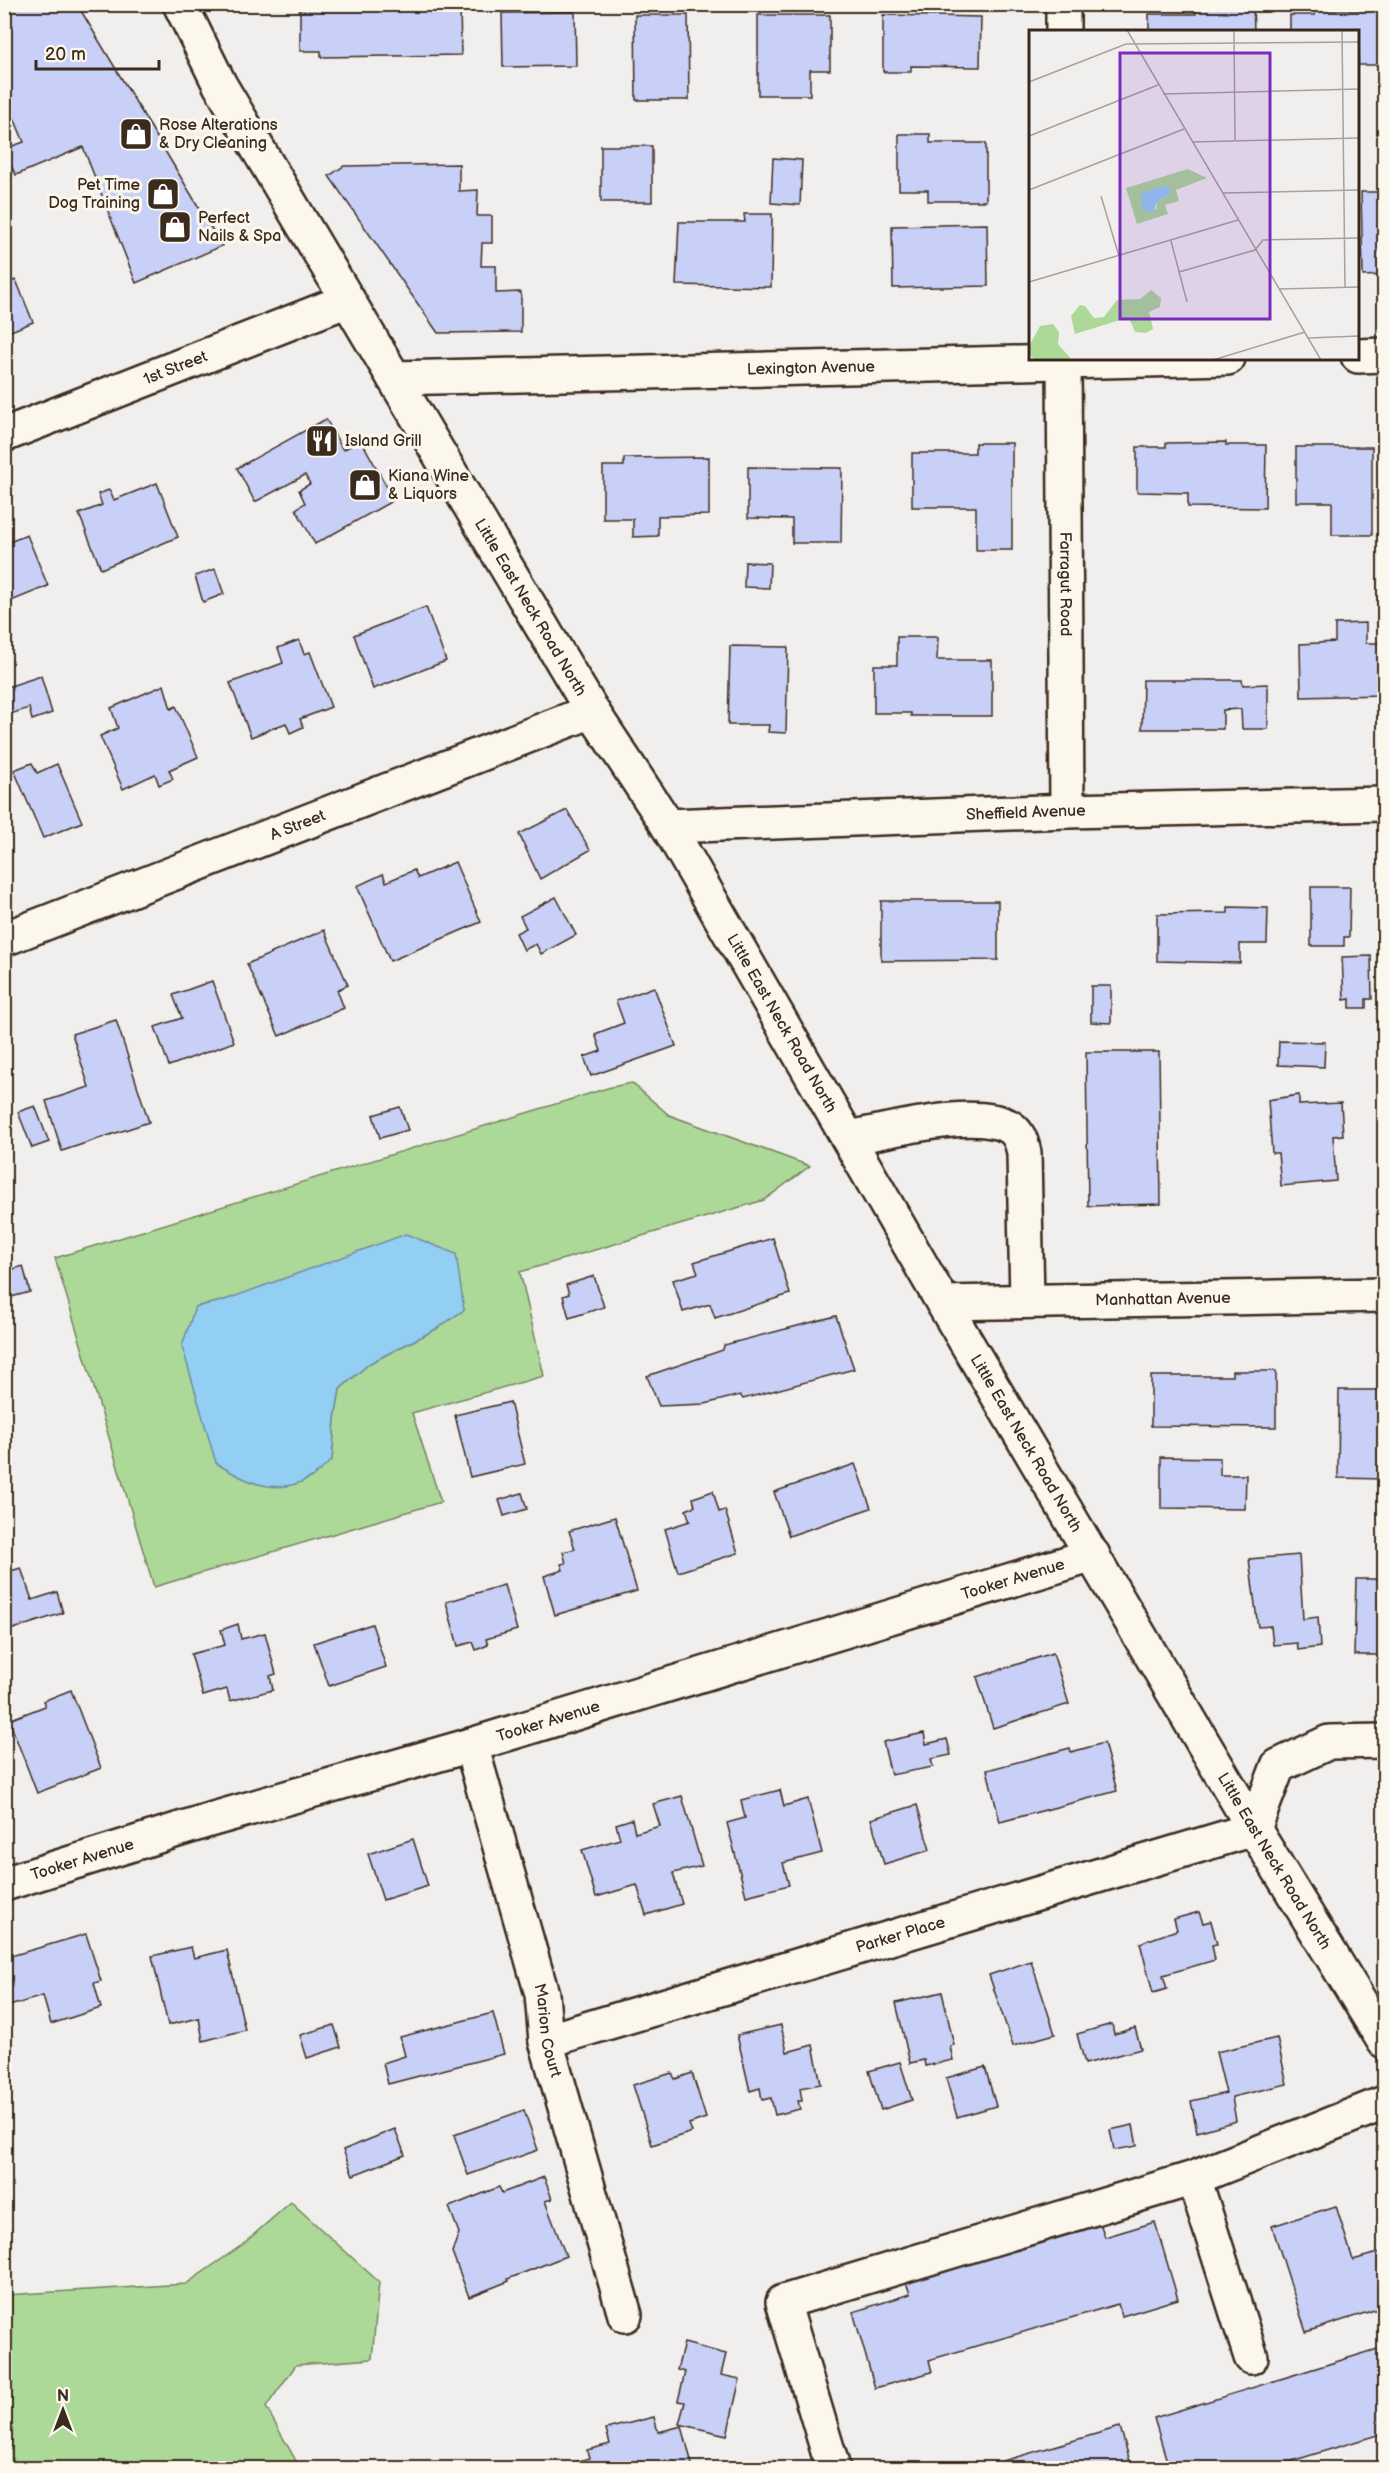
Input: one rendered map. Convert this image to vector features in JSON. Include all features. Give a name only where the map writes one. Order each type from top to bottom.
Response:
[{"type":"street","name":"Little East Neck Road North","points":[[180,4],[220,85],[592,711],[668,826],[943,1303],[1254,1829],[1384,2041]]},
{"type":"street","points":[[1063,4],[1063,30]]},
{"type":"street","name":"1st Street","points":[[4,435],[348,300]]},
{"type":"street","points":[[1359,356],[1384,355]]},
{"type":"street","name":"Lexington Avenue","points":[[394,378],[1064,360]]},
{"type":"street","name":"Farragut Road","points":[[1064,360],[1067,811]]},
{"type":"street","name":"A Street","points":[[4,939],[592,711]]},
{"type":"street","name":"Sheffield Avenue","points":[[668,826],[1067,811],[1384,804]]},
{"type":"street","points":[[848,1138],[942,1121],[987,1120],[1010,1127],[1022,1140],[1024,1153],[1027,1301]]},
{"type":"street","name":"Manhattan Avenue","points":[[943,1303],[1384,1295]]},
{"type":"street","name":"Tooker Avenue","points":[[4,1884],[206,1821],[471,1745],[1093,1555]]},
{"type":"street","points":[[1254,1829],[1278,1766],[1329,1742],[1384,1741]]},
{"type":"street","name":"Marion Court","points":[[471,1745],[542,1994],[546,2041],[625,2315]]},
{"type":"street","name":"Parker Place","points":[[546,2041],[1254,1829]]},
{"type":"street","points":[[833,2469],[783,2302],[1194,2178],[1384,2103]]},
{"type":"street","points":[[1194,2178],[1251,2357]]},
{"type":"green space","points":[[632,1083],[669,1115],[810,1166],[764,1200],[520,1272],[544,1376],[412,1413],[441,1502],[154,1587],[55,1258],[611,1087]],"holes":[[[222,1301],[464,1310],[436,1329],[370,1363],[340,1389],[332,1460],[195,1307]]]},
{"type":"green space","points":[[291,2202],[379,2282],[372,2359],[296,2365],[266,2407],[300,2468],[5,2468],[5,2295],[186,2284],[242,2245]]},
{"type":"water","points":[[406,1234],[456,1254],[464,1310],[436,1329],[370,1363],[340,1389],[332,1460],[313,1476],[297,1484],[273,1487],[238,1476],[216,1463],[182,1346],[195,1307],[222,1301]]},
{"type":"building","points":[[10,4],[77,4],[222,246],[136,283],[83,147],[16,175],[4,153],[4,149],[24,142],[4,94],[4,7]]},
{"type":"building","points":[[460,4],[461,55],[321,57],[321,51],[300,51],[300,9],[322,9],[321,6]]},
{"type":"building","points":[[1196,4],[1253,4],[1254,30],[1149,30],[1149,14],[1196,14]]},
{"type":"building","points":[[1359,4],[1384,4],[1384,65],[1359,65],[1359,30],[1290,30],[1290,15],[1315,15],[1315,10],[1359,10]]},
{"type":"building","points":[[575,12],[576,66],[503,67],[502,13]]},
{"type":"building","points":[[635,15],[688,15],[689,100],[636,100]]},
{"type":"building","points":[[758,15],[830,15],[830,70],[810,70],[810,95],[758,95]]},
{"type":"building","points":[[883,15],[981,17],[980,67],[911,66],[911,72],[883,72]]},
{"type":"building","points":[[899,134],[930,134],[930,143],[986,143],[986,201],[928,201],[928,190],[899,190]]},
{"type":"building","points":[[601,146],[652,146],[652,202],[601,202]]},
{"type":"building","points":[[773,158],[802,160],[800,205],[771,203]]},
{"type":"building","points":[[459,164],[459,191],[478,190],[477,216],[492,216],[492,243],[482,243],[481,266],[496,266],[496,293],[521,292],[521,332],[438,333],[329,176],[344,166]]},
{"type":"building","points":[[1361,192],[1384,192],[1384,275],[1363,276]]},
{"type":"building","points":[[744,214],[772,214],[771,287],[676,285],[679,222],[745,222]]},
{"type":"building","points":[[987,224],[988,286],[893,288],[892,226]]},
{"type":"building","points":[[16,280],[33,322],[4,334],[4,284]]},
{"type":"building","points":[[326,419],[343,450],[361,440],[394,500],[315,544],[296,509],[305,503],[299,490],[310,484],[305,475],[255,502],[237,468]]},
{"type":"building","points":[[1226,442],[1226,445],[1266,445],[1265,508],[1188,507],[1188,493],[1137,492],[1137,447],[1166,447],[1166,443]]},
{"type":"building","points":[[975,443],[1012,443],[1012,550],[976,550],[976,507],[912,507],[912,453],[975,453]]},
{"type":"building","points":[[1296,447],[1372,447],[1372,535],[1332,535],[1332,502],[1296,502]]},
{"type":"building","points":[[709,457],[709,515],[658,516],[658,536],[633,537],[633,519],[603,519],[603,466],[624,466],[624,458]]},
{"type":"building","points":[[748,467],[842,468],[841,543],[792,543],[792,519],[748,518]]},
{"type":"building","points":[[157,483],[178,537],[101,569],[79,514],[102,505],[98,494],[109,490],[114,500]]},
{"type":"building","points":[[27,535],[48,586],[4,604],[4,544]]},
{"type":"building","points":[[745,562],[770,563],[769,588],[744,587]]},
{"type":"building","points":[[215,569],[224,594],[203,602],[195,576]]},
{"type":"building","points":[[426,607],[446,661],[373,689],[354,635]]},
{"type":"building","points":[[1366,623],[1366,643],[1384,643],[1384,719],[1382,695],[1301,697],[1300,644],[1335,642],[1335,624]]},
{"type":"building","points":[[897,637],[938,637],[937,660],[992,660],[992,716],[911,716],[911,713],[874,713],[874,665],[897,665]]},
{"type":"building","points":[[299,640],[304,654],[310,652],[331,707],[300,719],[303,727],[290,733],[286,723],[251,737],[230,683],[283,663],[278,648]]},
{"type":"building","points":[[730,646],[788,647],[786,733],[768,732],[769,725],[728,725]]},
{"type":"building","points":[[41,676],[52,713],[32,720],[29,708],[4,716],[4,688]]},
{"type":"building","points":[[1143,680],[1242,680],[1243,685],[1268,684],[1268,729],[1242,729],[1241,709],[1223,710],[1223,729],[1142,729]]},
{"type":"building","points":[[164,685],[171,709],[176,706],[198,757],[169,770],[173,779],[159,785],[155,774],[123,789],[100,736],[118,728],[111,708]]},
{"type":"building","points":[[32,763],[37,773],[57,764],[82,822],[43,838],[14,770]]},
{"type":"building","points":[[567,810],[590,850],[540,879],[519,834]]},
{"type":"building","points":[[455,862],[481,922],[390,961],[357,886],[383,874],[386,882],[414,870],[418,878]]},
{"type":"building","points":[[1311,887],[1350,887],[1349,937],[1344,937],[1344,946],[1311,946]]},
{"type":"building","points":[[556,897],[576,935],[541,954],[536,944],[524,950],[516,933],[526,928],[520,916]]},
{"type":"building","points":[[881,901],[998,901],[998,960],[881,961]]},
{"type":"building","points":[[1228,907],[1268,908],[1267,944],[1240,944],[1240,963],[1157,961],[1157,914],[1228,913]]},
{"type":"building","points":[[324,930],[348,985],[337,990],[344,1008],[279,1036],[247,964]]},
{"type":"building","points":[[1371,956],[1372,999],[1366,999],[1366,1008],[1350,1008],[1350,999],[1344,1000],[1342,957]]},
{"type":"building","points":[[212,981],[234,1042],[169,1066],[155,1027],[182,1018],[173,995]]},
{"type":"building","points":[[1091,986],[1111,986],[1111,1023],[1091,1022]]},
{"type":"building","points":[[654,987],[676,1046],[591,1076],[584,1057],[601,1051],[595,1034],[624,1023],[616,1001]]},
{"type":"building","points":[[116,1020],[149,1122],[62,1151],[46,1101],[89,1087],[72,1034]]},
{"type":"building","points":[[1279,1041],[1325,1042],[1324,1067],[1278,1065]]},
{"type":"building","points":[[1086,1052],[1159,1052],[1161,1204],[1088,1206]]},
{"type":"building","points":[[1299,1095],[1299,1105],[1341,1103],[1343,1135],[1333,1136],[1336,1181],[1281,1186],[1278,1153],[1272,1153],[1268,1100]]},
{"type":"building","points":[[35,1106],[49,1142],[32,1148],[18,1112]]},
{"type":"building","points":[[400,1107],[408,1130],[380,1138],[373,1115]]},
{"type":"building","points":[[773,1238],[790,1294],[715,1318],[710,1304],[683,1312],[673,1280],[698,1273],[694,1262]]},
{"type":"building","points":[[23,1266],[30,1292],[4,1299],[4,1272]]},
{"type":"building","points":[[594,1276],[604,1307],[569,1318],[563,1296],[569,1294],[566,1285]]},
{"type":"building","points":[[836,1316],[854,1369],[743,1399],[740,1395],[705,1404],[659,1406],[647,1376],[723,1350],[724,1345]]},
{"type":"building","points":[[1232,1371],[1276,1371],[1276,1427],[1151,1426],[1151,1376],[1232,1376]]},
{"type":"building","points":[[1339,1390],[1384,1390],[1384,1479],[1338,1478]]},
{"type":"building","points":[[510,1402],[525,1464],[470,1477],[455,1415]]},
{"type":"building","points":[[1161,1457],[1220,1458],[1220,1475],[1246,1475],[1245,1509],[1161,1508]]},
{"type":"building","points":[[855,1464],[871,1508],[789,1536],[774,1492]]},
{"type":"building","points":[[713,1491],[719,1512],[725,1510],[738,1553],[678,1572],[665,1529],[690,1521],[686,1510],[695,1506],[693,1498]]},
{"type":"building","points":[[522,1493],[527,1509],[504,1516],[499,1500]]},
{"type":"building","points":[[615,1517],[637,1591],[555,1615],[544,1576],[563,1570],[561,1564],[566,1563],[563,1552],[575,1549],[569,1531]]},
{"type":"building","points":[[1299,1555],[1303,1619],[1318,1617],[1320,1647],[1298,1650],[1297,1643],[1273,1645],[1271,1626],[1258,1627],[1249,1559]]},
{"type":"building","points":[[21,1568],[32,1600],[57,1592],[63,1613],[4,1632],[4,1573]]},
{"type":"building","points":[[1356,1579],[1384,1579],[1384,1655],[1354,1655]]},
{"type":"building","points":[[504,1585],[517,1630],[486,1639],[488,1645],[476,1650],[473,1642],[458,1646],[446,1602]]},
{"type":"building","points":[[238,1624],[241,1639],[265,1633],[276,1674],[270,1676],[273,1690],[230,1701],[227,1689],[203,1696],[191,1654],[225,1645],[221,1630]]},
{"type":"building","points":[[372,1624],[386,1667],[329,1686],[314,1643]]},
{"type":"building","points":[[1053,1653],[1069,1704],[993,1728],[977,1677]]},
{"type":"building","points":[[71,1690],[101,1768],[37,1793],[9,1720],[45,1706],[43,1701]]},
{"type":"building","points":[[924,1733],[926,1744],[947,1739],[951,1755],[931,1759],[933,1767],[891,1775],[883,1742]]},
{"type":"building","points":[[1104,1743],[1117,1791],[1000,1822],[987,1770],[1070,1748],[1071,1752]]},
{"type":"building","points":[[780,1790],[784,1806],[808,1799],[822,1853],[783,1863],[789,1885],[746,1896],[727,1823],[745,1818],[741,1800]]},
{"type":"building","points":[[682,1796],[702,1866],[673,1873],[682,1904],[646,1915],[637,1885],[596,1897],[582,1850],[620,1839],[616,1824],[632,1819],[635,1833],[660,1826],[653,1804]]},
{"type":"building","points":[[917,1805],[930,1850],[884,1864],[871,1819]]},
{"type":"building","points":[[413,1839],[428,1886],[383,1900],[368,1854]]},
{"type":"building","points":[[1199,1912],[1203,1923],[1211,1921],[1217,1944],[1212,1945],[1215,1960],[1163,1975],[1167,1989],[1153,1993],[1140,1943],[1177,1930],[1174,1919]]},
{"type":"building","points":[[86,1934],[101,1981],[94,1983],[101,2008],[51,2024],[43,1996],[6,2007],[4,1958]]},
{"type":"building","points":[[191,1947],[194,1958],[227,1950],[245,2030],[203,2041],[199,2018],[168,2025],[152,1956]]},
{"type":"building","points":[[1031,1961],[1055,2034],[1013,2046],[989,1975]]},
{"type":"building","points":[[942,1992],[954,2045],[950,2046],[953,2060],[925,2066],[924,2060],[910,2063],[896,2003]]},
{"type":"building","points":[[493,2013],[504,2054],[388,2084],[383,2063],[405,2056],[400,2037]]},
{"type":"building","points":[[1112,2024],[1114,2034],[1135,2028],[1141,2049],[1085,2064],[1077,2034]]},
{"type":"building","points":[[334,2025],[341,2047],[307,2058],[300,2035]]},
{"type":"building","points":[[781,2025],[787,2052],[813,2045],[821,2084],[800,2088],[802,2101],[798,2101],[800,2109],[775,2115],[771,2098],[762,2100],[760,2088],[750,2091],[737,2035]]},
{"type":"building","points":[[1277,2038],[1287,2084],[1232,2097],[1236,2121],[1197,2132],[1191,2101],[1226,2093],[1216,2052]]},
{"type":"building","points":[[900,2062],[912,2100],[881,2110],[869,2071]]},
{"type":"building","points":[[985,2067],[996,2106],[957,2117],[946,2078]]},
{"type":"building","points":[[672,2073],[675,2079],[692,2073],[706,2118],[689,2124],[692,2132],[652,2145],[633,2085]]},
{"type":"building","points":[[524,2110],[538,2150],[468,2175],[454,2135]]},
{"type":"building","points":[[1133,2125],[1137,2146],[1114,2150],[1110,2130]]},
{"type":"building","points":[[395,2129],[405,2155],[353,2175],[343,2150]]},
{"type":"building","points":[[544,2177],[552,2199],[545,2201],[566,2256],[469,2297],[452,2252],[459,2233],[449,2207],[499,2187],[502,2193]]},
{"type":"building","points":[[1336,2206],[1353,2260],[1384,2251],[1384,2307],[1306,2332],[1272,2226]]},
{"type":"building","points":[[1155,2222],[1178,2299],[1122,2316],[1118,2304],[929,2360],[932,2372],[875,2388],[853,2312],[910,2294],[906,2282],[1100,2223],[1105,2237]]},
{"type":"building","points":[[684,2343],[726,2354],[721,2375],[740,2379],[727,2435],[679,2424],[685,2402],[678,2401],[685,2372],[677,2370]]},
{"type":"building","points":[[1384,2347],[1384,2433],[1269,2468],[1169,2468],[1154,2418]]},
{"type":"building","points":[[654,2417],[658,2432],[682,2426],[693,2468],[573,2468],[571,2463],[589,2458],[587,2450],[610,2444],[606,2429]]},
{"type":"building","points":[[1120,2427],[1132,2468],[979,2468]]},
{"type":"place","name":"Rose Alterations & Dry Cleaning","points":[[136,134]]},
{"type":"place","name":"Pet Time Dog Training","points":[[163,194]]},
{"type":"place","name":"Perfect Nails & Spa","points":[[175,227]]},
{"type":"place","name":"Island Grill","points":[[322,441]]},
{"type":"place","name":"Kiana Wine & Liquors","points":[[365,485]]}]
